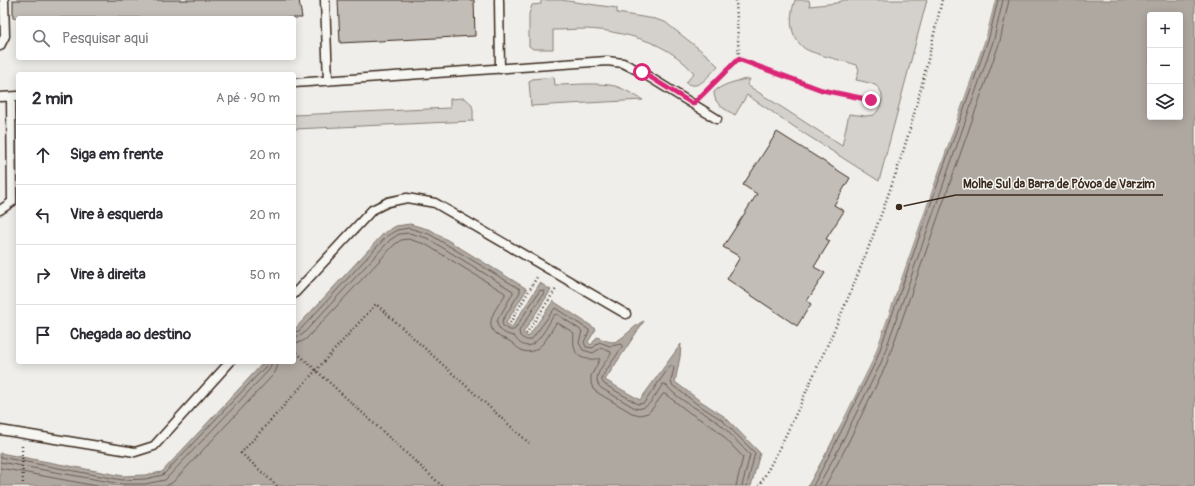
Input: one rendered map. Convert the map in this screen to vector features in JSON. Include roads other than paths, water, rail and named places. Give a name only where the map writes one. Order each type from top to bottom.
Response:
[{"type":"lane","points":[[0,46],[5,36],[4,0]]},
{"type":"lane","points":[[325,0],[328,81]]},
{"type":"lane","points":[[499,0],[500,69]]},
{"type":"lane","points":[[296,83],[608,61],[623,63],[642,72],[717,119]]},
{"type":"lane","points":[[0,97],[14,96],[12,202],[0,210]]},
{"type":"lane","points":[[296,292],[372,210],[388,202],[406,198],[435,203],[626,314]]},
{"type":"lane","points":[[0,430],[135,452],[154,446],[228,364]]},
{"type":"water","points":[[995,0],[1195,0],[1195,486],[808,486],[829,448],[873,359],[986,36]]},
{"type":"water","points":[[410,224],[431,230],[527,289],[506,323],[512,327],[540,283],[551,290],[523,333],[528,337],[553,301],[596,329],[588,342],[591,345],[597,337],[609,342],[616,341],[644,321],[605,380],[640,400],[681,344],[675,382],[725,417],[760,453],[751,486],[0,486],[0,453],[123,476],[145,475],[162,472],[262,364],[296,364],[296,328],[384,233],[396,226]]},
{"type":"place","name":"Molhe Sul da Barra de Póvoa de Varzim","points":[[899,207]]}]
